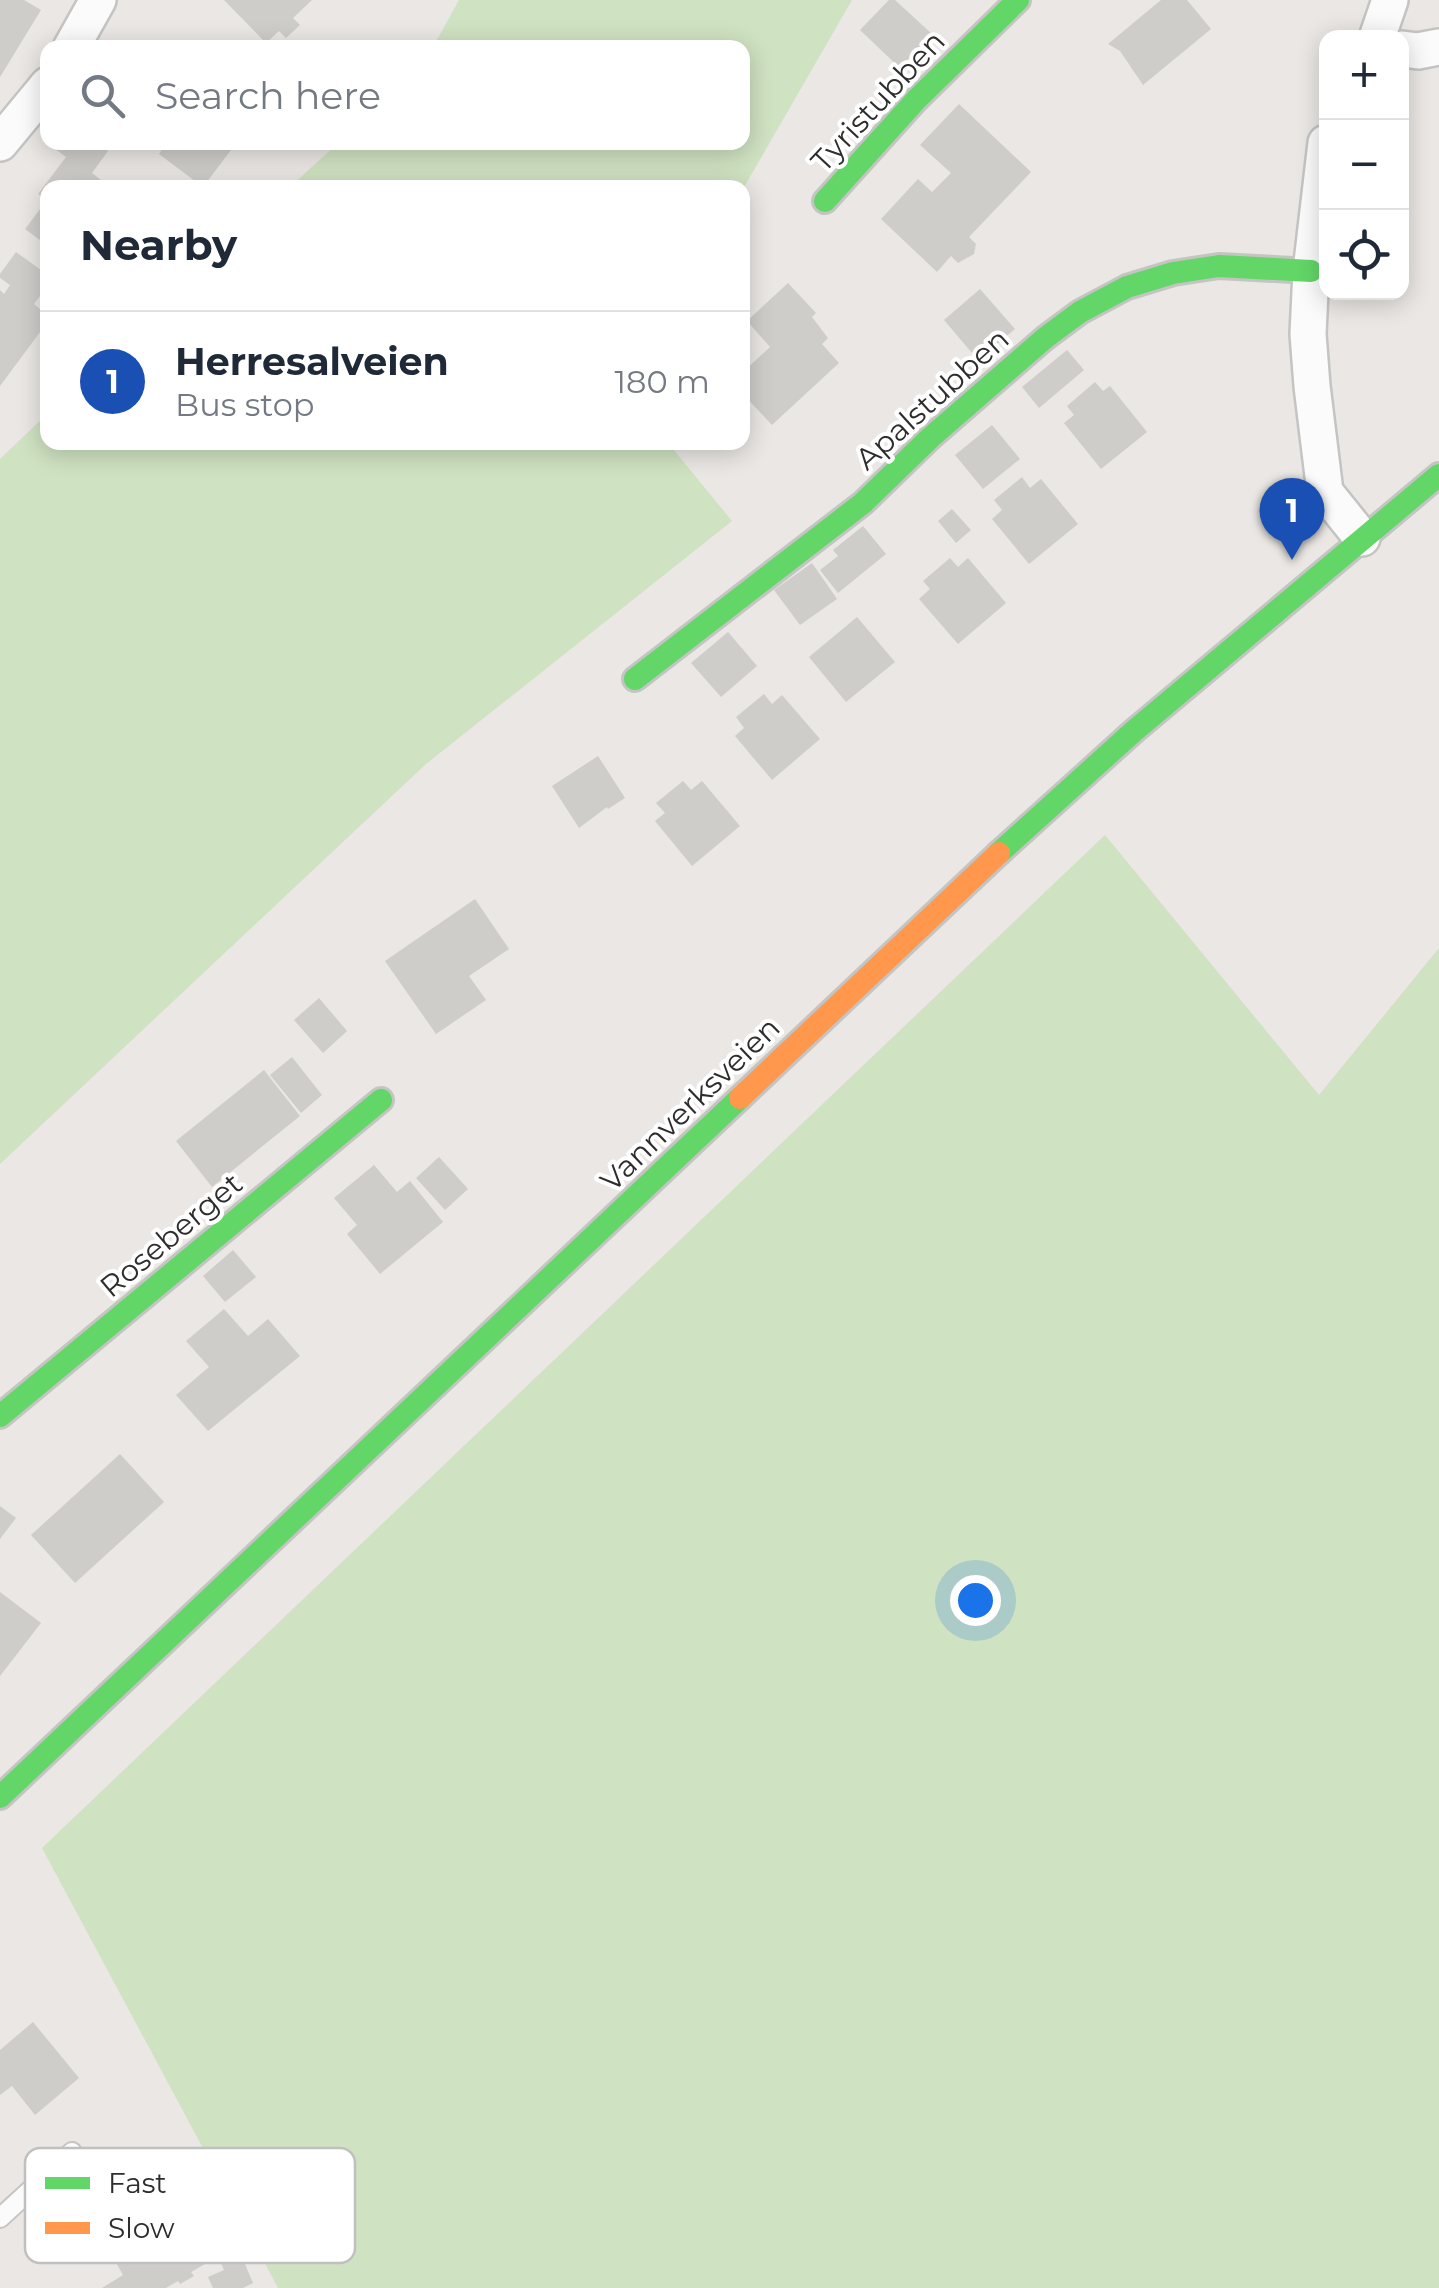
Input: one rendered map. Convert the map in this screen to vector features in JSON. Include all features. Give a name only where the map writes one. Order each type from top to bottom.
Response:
[{"type":"main road","name":"Tyristubben","points":[[825,201],[916,100],[1018,0]]},
{"type":"main road","name":"Apalstubben","points":[[635,679],[863,502],[930,438],[1080,312],[1127,287],[1173,273],[1219,266],[1312,271]]},
{"type":"main road","name":"Vannverksveien","points":[[0,1796],[534,1295],[930,916],[1134,731],[1439,474]]},
{"type":"main road","name":"Roseberget","points":[[0,1416],[381,1100]]},
{"type":"street","points":[[76,40],[98,0]]},
{"type":"street","points":[[1380,30],[1390,0]]},
{"type":"street","points":[[1409,49],[1439,47]]},
{"type":"street","points":[[0,143],[40,95]]},
{"type":"street","points":[[1319,206],[1308,334],[1326,492],[1362,538]]},
{"type":"lane","points":[[0,2218],[25,2195]]},
{"type":"green space","points":[[459,0],[852,0],[748,180],[298,180],[330,150],[750,150],[750,40],[437,40]]},
{"type":"green space","points":[[40,421],[40,450],[674,450],[732,521],[426,764],[0,1164],[0,459]]},
{"type":"green space","points":[[1105,835],[1319,1095],[1439,948],[1439,2288],[278,2288],[265,2263],[355,2263],[355,2148],[203,2148],[42,1848]]},
{"type":"building","points":[[0,0],[24,0],[41,10],[0,77]]},
{"type":"building","points":[[224,0],[312,0],[293,18],[300,25],[286,38],[279,31],[269,40],[263,40]]},
{"type":"building","points":[[889,0],[895,0],[932,34],[900,68],[860,30]]},
{"type":"building","points":[[1161,0],[1187,0],[1211,29],[1143,85],[1120,51],[1108,44]]},
{"type":"building","points":[[959,104],[1031,172],[969,237],[976,244],[974,254],[958,263],[951,256],[937,272],[881,219],[918,179],[932,192],[951,173],[920,145]]},
{"type":"building","points":[[56,150],[108,151],[92,173],[101,180],[49,180],[66,157]]},
{"type":"building","points":[[162,150],[231,150],[208,180],[194,180],[159,154]]},
{"type":"building","points":[[40,209],[40,240],[25,229]]},
{"type":"building","points":[[16,252],[40,269],[40,296],[34,304],[40,309],[40,332],[0,386],[0,290],[4,294],[10,285],[0,274]]},
{"type":"building","points":[[788,283],[816,313],[812,317],[828,338],[822,344],[839,363],[772,425],[750,402],[750,366],[770,347],[750,324],[750,318]]},
{"type":"building","points":[[980,289],[1015,329],[978,360],[944,320]]},
{"type":"building","points":[[1067,350],[1084,370],[1039,408],[1022,387]]},
{"type":"building","points":[[1095,382],[1103,391],[1110,386],[1147,432],[1101,469],[1064,423],[1074,415],[1067,406]]},
{"type":"building","points":[[992,425],[1020,459],[983,489],[955,455]]},
{"type":"building","points":[[1022,477],[1030,488],[1041,479],[1078,524],[1029,564],[992,519],[1002,510],[994,500]]},
{"type":"building","points":[[952,509],[971,530],[956,543],[938,521]]},
{"type":"building","points":[[863,526],[886,554],[838,593],[820,570],[838,556],[833,550]]},
{"type":"building","points":[[950,558],[958,567],[968,558],[1006,603],[958,644],[919,599],[930,589],[923,581]]},
{"type":"building","points":[[812,563],[837,599],[800,625],[774,590]]},
{"type":"building","points":[[857,617],[895,662],[846,702],[809,657]]},
{"type":"building","points":[[728,632],[757,666],[721,697],[691,663]]},
{"type":"building","points":[[764,694],[772,704],[782,695],[820,739],[772,780],[735,736],[744,728],[736,717]]},
{"type":"building","points":[[598,756],[625,798],[579,828],[552,786]]},
{"type":"building","points":[[683,781],[691,790],[702,781],[740,826],[692,866],[655,821],[665,813],[656,803]]},
{"type":"building","points":[[475,899],[509,949],[469,976],[486,1000],[436,1034],[385,961]]},
{"type":"building","points":[[319,998],[347,1031],[323,1053],[294,1020]]},
{"type":"building","points":[[292,1057],[322,1095],[301,1113],[270,1075]]},
{"type":"building","points":[[264,1070],[300,1116],[212,1187],[176,1141]]},
{"type":"building","points":[[439,1157],[468,1189],[445,1210],[416,1178]]},
{"type":"building","points":[[374,1165],[397,1192],[410,1181],[443,1222],[380,1274],[347,1234],[357,1225],[334,1198]]},
{"type":"building","points":[[233,1250],[256,1277],[225,1302],[203,1276]]},
{"type":"building","points":[[224,1309],[248,1336],[268,1319],[300,1356],[208,1431],[176,1395],[209,1367],[186,1341]]},
{"type":"building","points":[[120,1454],[164,1502],[75,1583],[31,1535]]},
{"type":"building","points":[[0,1506],[16,1518],[0,1539]]},
{"type":"building","points":[[0,1592],[41,1623],[0,1676]]},
{"type":"building","points":[[33,2022],[79,2078],[35,2115],[12,2086],[0,2095],[0,2050]]},
{"type":"building","points":[[116,2263],[207,2263],[191,2272],[194,2276],[166,2288],[102,2288],[123,2275]]},
{"type":"building","points":[[221,2263],[245,2263],[253,2283],[243,2288],[213,2288],[208,2277],[224,2270]]},
{"type":"traffic: fast","points":[[825,201],[916,100],[1018,0]]},
{"type":"traffic: fast","points":[[635,679],[863,503],[930,438],[1080,312],[1127,287],[1173,273],[1219,266],[1311,271]]},
{"type":"traffic: fast","points":[[999,853],[1134,731],[1439,475]]},
{"type":"traffic: fast","points":[[0,1797],[740,1098]]},
{"type":"traffic: fast","points":[[0,1416],[381,1100]]},
{"type":"traffic: slow","points":[[740,1098],[999,853]]},
{"type":"place","name":"Herresalveien","points":[[1292,560]]}]
